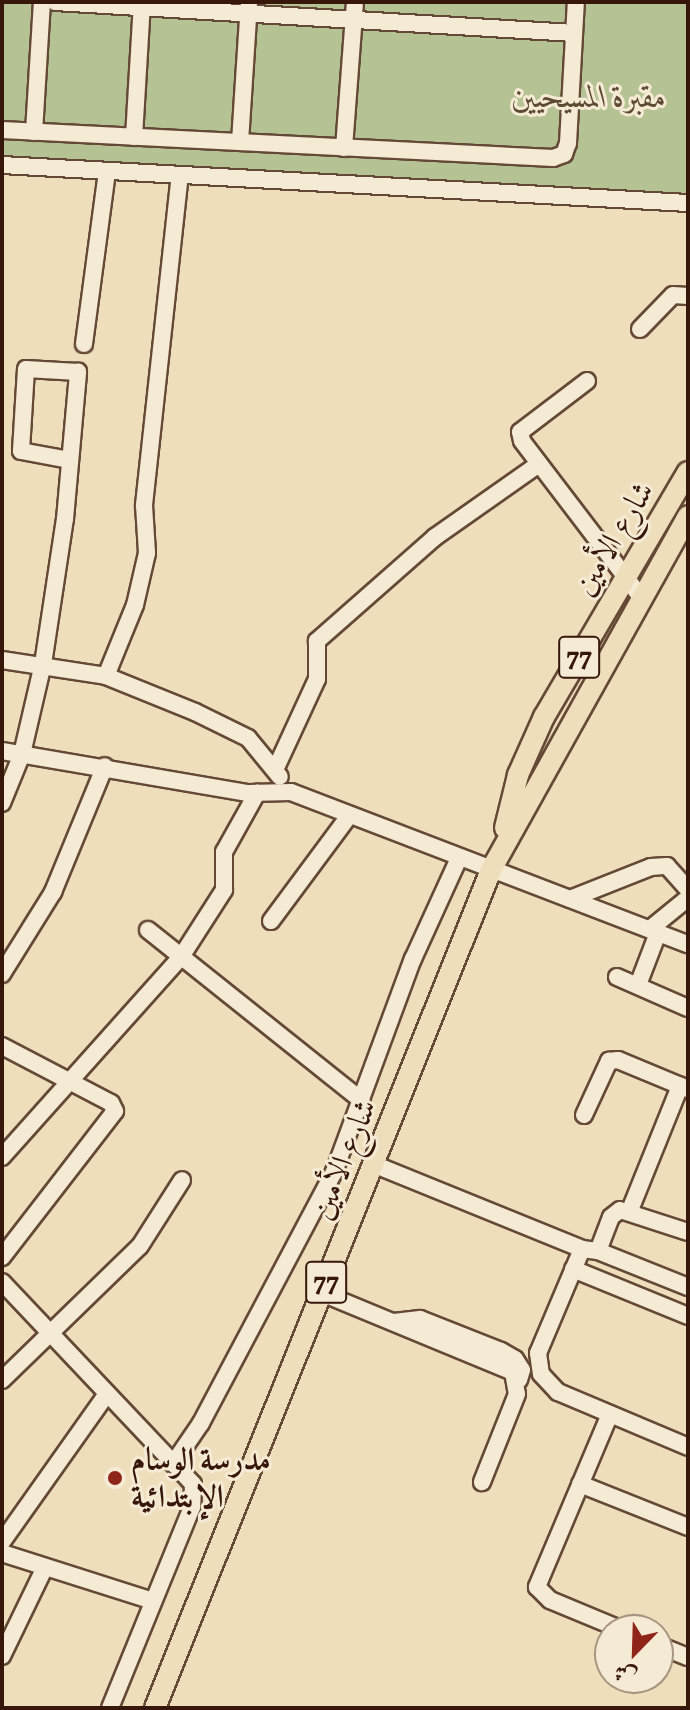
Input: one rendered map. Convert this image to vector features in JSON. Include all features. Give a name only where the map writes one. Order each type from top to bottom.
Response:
[{"type":"main road","name":"شارع الأمين","points":[[155,1708],[494,863],[518,775],[537,731],[688,472]]},
{"type":"main road","name":"شارع الأمين","points":[[494,863],[640,596],[685,529]]},
{"type":"street","points":[[34,132],[42,2]]},
{"type":"street","points":[[55,2],[248,8],[354,20],[574,33]]},
{"type":"street","points":[[344,148],[355,2]]},
{"type":"street","points":[[2,130],[553,158],[564,154],[576,2]]},
{"type":"street","points":[[134,137],[142,5]]},
{"type":"street","points":[[240,142],[248,8]]},
{"type":"street","points":[[2,165],[688,203]]},
{"type":"street","points":[[84,344],[107,172]]},
{"type":"street","points":[[106,676],[135,605],[147,553],[144,505],[180,176]]},
{"type":"street","points":[[640,329],[673,295],[688,296]]},
{"type":"street","points":[[2,803],[22,754],[43,664],[70,460],[78,372],[26,369],[21,451],[70,460]]},
{"type":"street","points":[[587,381],[520,432],[539,464],[623,580],[640,596]]},
{"type":"street","points":[[275,770],[317,679],[317,641],[435,537],[539,464]]},
{"type":"street","points":[[2,660],[106,676],[248,738],[291,792]]},
{"type":"street","points":[[2,751],[257,793],[291,792],[459,858],[494,863],[570,899],[688,944]]},
{"type":"street","points":[[2,974],[53,892],[105,766]]},
{"type":"street","points":[[2,1157],[65,1080],[181,957],[224,890],[224,852],[257,793]]},
{"type":"street","points":[[271,921],[349,816]]},
{"type":"street","points":[[173,1464],[295,1250],[334,1172],[413,959],[459,858]]},
{"type":"street","points":[[570,899],[651,867],[667,866],[688,889]]},
{"type":"street","points":[[638,985],[654,931],[688,898]]},
{"type":"street","points":[[148,930],[361,1100]]},
{"type":"street","points":[[617,977],[688,1008]]},
{"type":"street","points":[[2,1046],[111,1103],[115,1111],[2,1257]]},
{"type":"street","points":[[584,1115],[609,1061],[684,1087],[630,1210]]},
{"type":"street","points":[[373,1164],[688,1287]]},
{"type":"street","points":[[2,1380],[46,1333],[140,1246],[182,1180]]},
{"type":"street","points":[[688,1232],[630,1210],[611,1217],[590,1250],[573,1269],[538,1353],[541,1374],[558,1392],[688,1447]]},
{"type":"street","points":[[573,1269],[688,1316]]},
{"type":"street","points":[[2,1282],[46,1333],[193,1484],[192,1507],[110,1708]]},
{"type":"street","points":[[322,1293],[513,1372],[519,1381],[482,1482]]},
{"type":"street","points":[[2,1542],[106,1395]]},
{"type":"street","points":[[594,1618],[550,1600],[537,1587],[610,1414]]},
{"type":"street","points":[[580,1484],[688,1527]]},
{"type":"street","points":[[2,1553],[153,1601]]},
{"type":"street","points":[[2,1656],[45,1567]]},
{"type":"green space","name":"مقبرة المسيحيين","points":[[2,2],[688,2],[688,196],[2,158]]},
{"type":"place","name":"مدرسة الوسام الإبتدائية","points":[[115,1478]]}]
